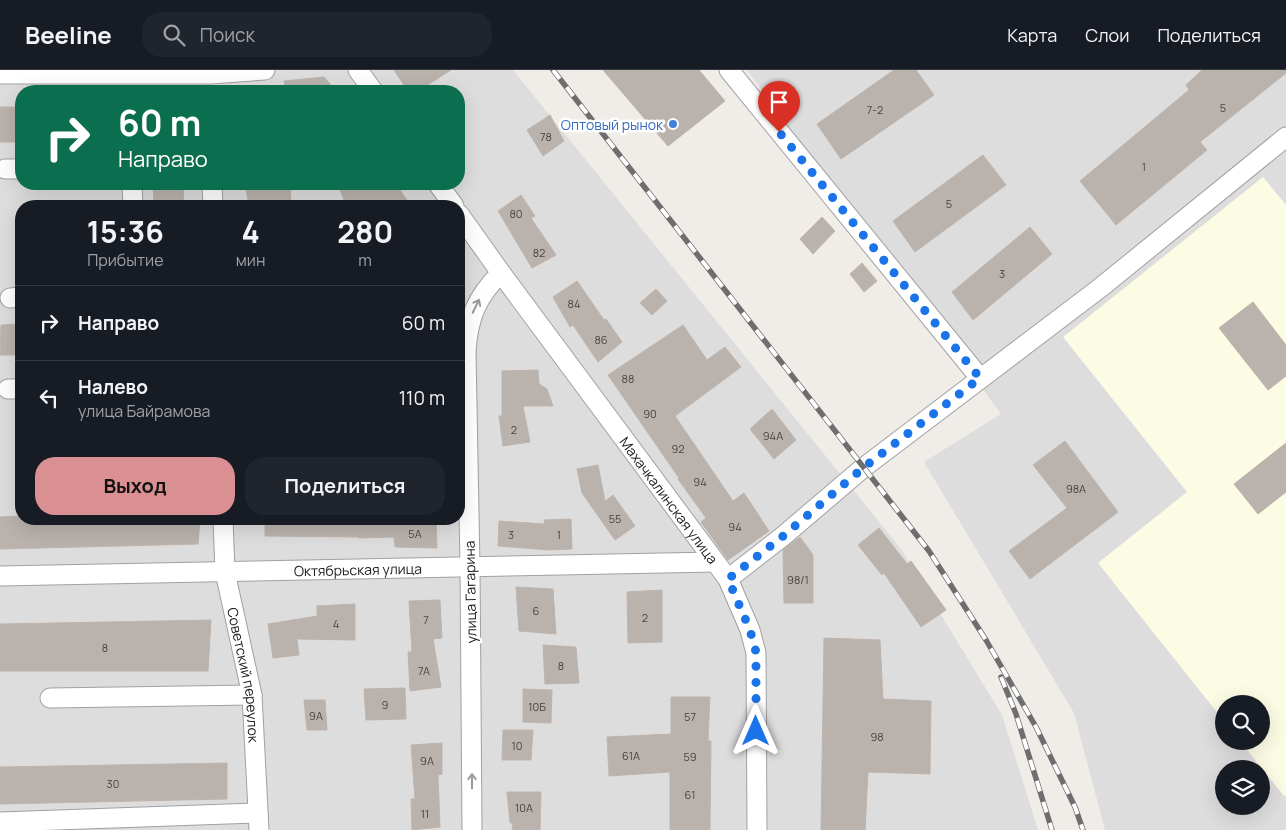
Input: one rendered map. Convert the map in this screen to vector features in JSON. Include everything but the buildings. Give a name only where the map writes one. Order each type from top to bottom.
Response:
[{"type":"street","points":[[0,74],[211,83],[265,70]]},
{"type":"street","points":[[358,70],[369,85]]},
{"type":"street","points":[[728,70],[980,378]]},
{"type":"street","points":[[728,579],[782,537],[863,468],[1100,288],[1286,137]]},
{"type":"street","name":"Махачкалинская улица","points":[[465,223],[501,274],[728,579],[750,630],[756,652],[756,830]]},
{"type":"street","name":"улица Гагарина","points":[[472,830],[466,352],[467,333],[476,306],[490,283],[501,274]]},
{"type":"street","name":"Советский переулок","points":[[223,525],[225,572],[252,696],[259,821]]},
{"type":"street","name":"Октябрьская улица","points":[[0,576],[715,562]]},
{"type":"street","points":[[50,698],[252,696]]},
{"type":"street","points":[[0,822],[183,823],[259,821]]},
{"type":"shaded area","points":[[0,70],[513,70],[901,549],[1002,715],[1038,830],[0,830]]},
{"type":"shaded area","points":[[747,70],[1286,70],[1286,830],[1105,830],[1074,713],[924,462],[1001,414]]},
{"type":"shaded area","points":[[1263,177],[1286,205],[1286,795],[1284,796],[1270,778],[1270,760],[1255,760],[1247,750],[1270,750],[1270,695],[1215,695],[1215,710],[1098,563],[1187,492],[1063,337]]},
{"type":"railway","points":[[553,70],[929,551],[986,640],[1036,727],[1075,807],[1083,830]]},
{"type":"railway","points":[[1001,677],[1016,714],[1052,830]]},
{"type":"place","name":"Оптовый рынок","points":[[673,124]]},
{"type":"route","points":[[756,731],[756,652],[750,630],[728,579],[782,537],[863,468],[980,378],[779,132]]}]
